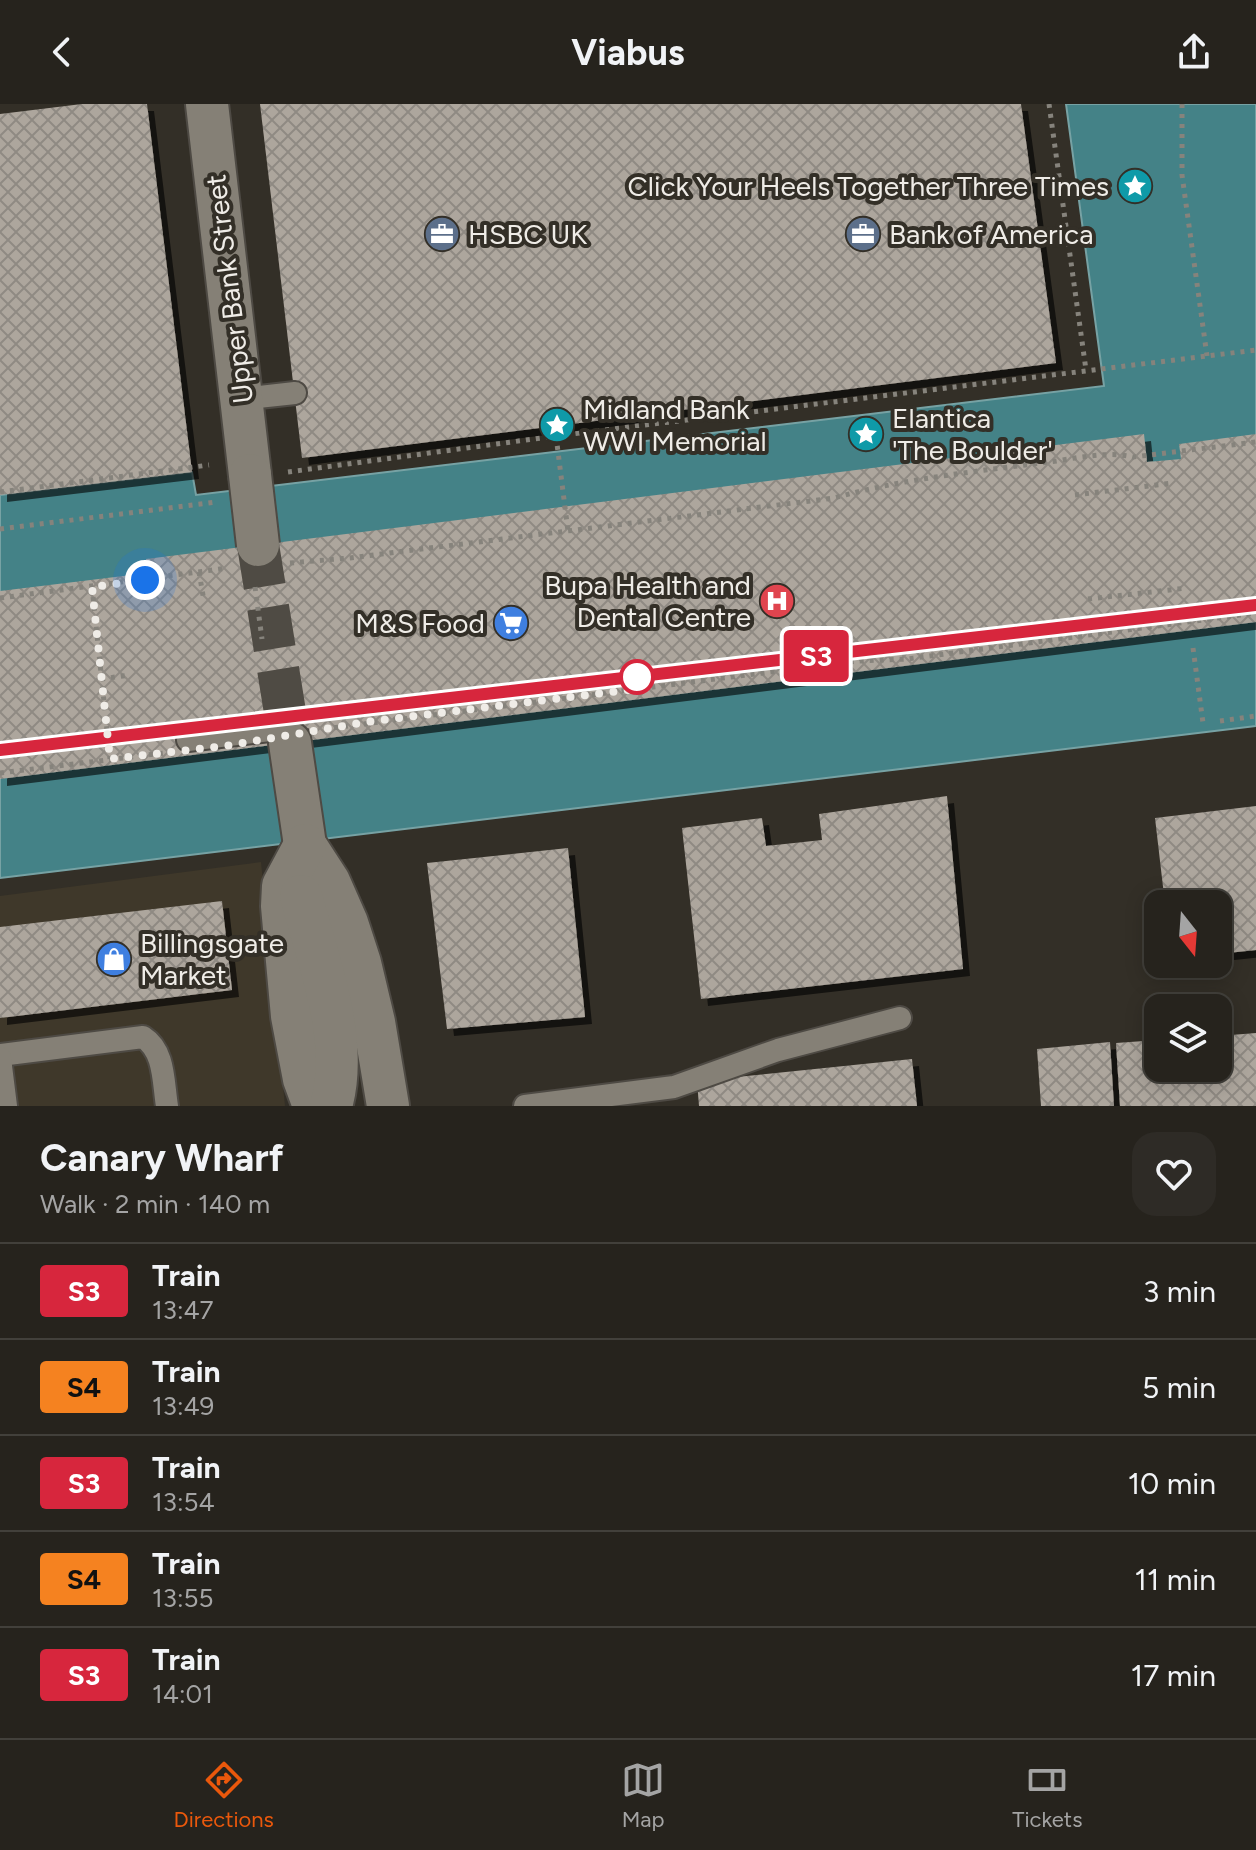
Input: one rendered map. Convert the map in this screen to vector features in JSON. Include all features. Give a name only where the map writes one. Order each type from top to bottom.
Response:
[{"type":"street","name":"Upper Bank Street","points":[[207,104],[259,559]]},
{"type":"street","points":[[296,734],[299,854],[337,1051],[331,1106]]},
{"type":"street","points":[[299,854],[283,886],[282,906],[292,1016],[304,1079],[314,1106]]},
{"type":"street","points":[[299,854],[329,882],[347,923],[374,1022],[388,1106]]},
{"type":"lane","points":[[241,399],[295,393]]},
{"type":"lane","points":[[188,740],[296,734]]},
{"type":"lane","points":[[525,1106],[674,1087],[778,1050],[900,1018]]},
{"type":"lane","points":[[6,1106],[0,1056],[143,1037],[153,1043],[159,1053],[167,1106]]},
{"type":"path","points":[[1049,104],[1086,370]]},
{"type":"path","points":[[1182,104],[1182,175],[1207,356]]},
{"type":"path","points":[[0,529],[295,471],[1256,350]]},
{"type":"path","points":[[556,436],[568,531]]},
{"type":"path","points":[[0,598],[199,572],[259,559],[568,531],[834,498],[887,484],[1069,460],[1121,454],[1133,457],[1256,442]]},
{"type":"path","points":[[293,464],[295,471]]},
{"type":"path","points":[[0,492],[250,478]]},
{"type":"path","points":[[1075,495],[1173,483]]},
{"type":"path","points":[[199,572],[204,601]]},
{"type":"path","points":[[92,587],[110,759]]},
{"type":"path","points":[[1088,599],[1187,588]]},
{"type":"path","points":[[253,591],[262,639]]},
{"type":"path","points":[[296,734],[367,722],[825,665],[907,659],[1256,613]]},
{"type":"path","points":[[1193,648],[1203,723]]},
{"type":"path","points":[[101,679],[130,675]]},
{"type":"path","points":[[1220,721],[1256,716]]},
{"type":"path","points":[[0,773],[167,753]]},
{"type":"shaded area","name":"Billingsgate Market","points":[[261,862],[285,1106],[0,1106],[0,896]]},
{"type":"water","points":[[1066,104],[1256,104],[1256,726],[0,878],[0,495],[192,472],[196,495],[1104,386]]},
{"type":"building","points":[[82,104],[147,104],[192,472],[0,495],[0,114]]},
{"type":"building","points":[[260,104],[1021,104],[1056,363],[302,458]]},
{"type":"building","points":[[1144,434],[1147,462],[1181,459],[1179,444],[1256,434],[1256,622],[0,779],[0,591],[148,573],[146,559]]},
{"type":"building","points":[[947,796],[963,969],[701,999],[682,828],[762,818],[766,846],[822,840],[819,814]]},
{"type":"building","points":[[1256,806],[1256,950],[1232,953],[1232,890],[1163,890],[1155,818]]},
{"type":"building","points":[[568,848],[585,1017],[447,1029],[427,863]]},
{"type":"building","name":"Billingsgate Market","points":[[222,901],[232,990],[0,1018],[0,927]]},
{"type":"building","points":[[1256,1033],[1256,1106],[1120,1106],[1116,1043],[1144,1041],[1144,1082],[1232,1082],[1232,1035]]},
{"type":"building","points":[[1110,1042],[1114,1106],[1041,1106],[1037,1049]]},
{"type":"building","points":[[912,1059],[917,1106],[699,1106],[697,1081]]},
{"type":"tunnel","points":[[258,545],[290,743]]},
{"type":"train","name":"S3","points":[[0,750],[1256,605]]},
{"type":"place","name":"Click Your Heels Together Three Times","points":[[1135,186]]},
{"type":"place","name":"HSBC UK","points":[[442,234]]},
{"type":"place","name":"Bank of America","points":[[863,234]]},
{"type":"place","name":"Midland Bank WWI Memorial","points":[[557,425]]},
{"type":"place","name":"Elantica 'The Boulder'","points":[[866,434]]},
{"type":"place","name":"Bupa Health and Dental Centre","points":[[777,601]]},
{"type":"place","name":"M&S Food","points":[[511,623]]},
{"type":"place","name":"Billingsgate Market","points":[[114,959]]},
{"type":"route","points":[[145,580],[92,587],[110,759],[225,746],[367,722],[643,688],[637,677]]}]
